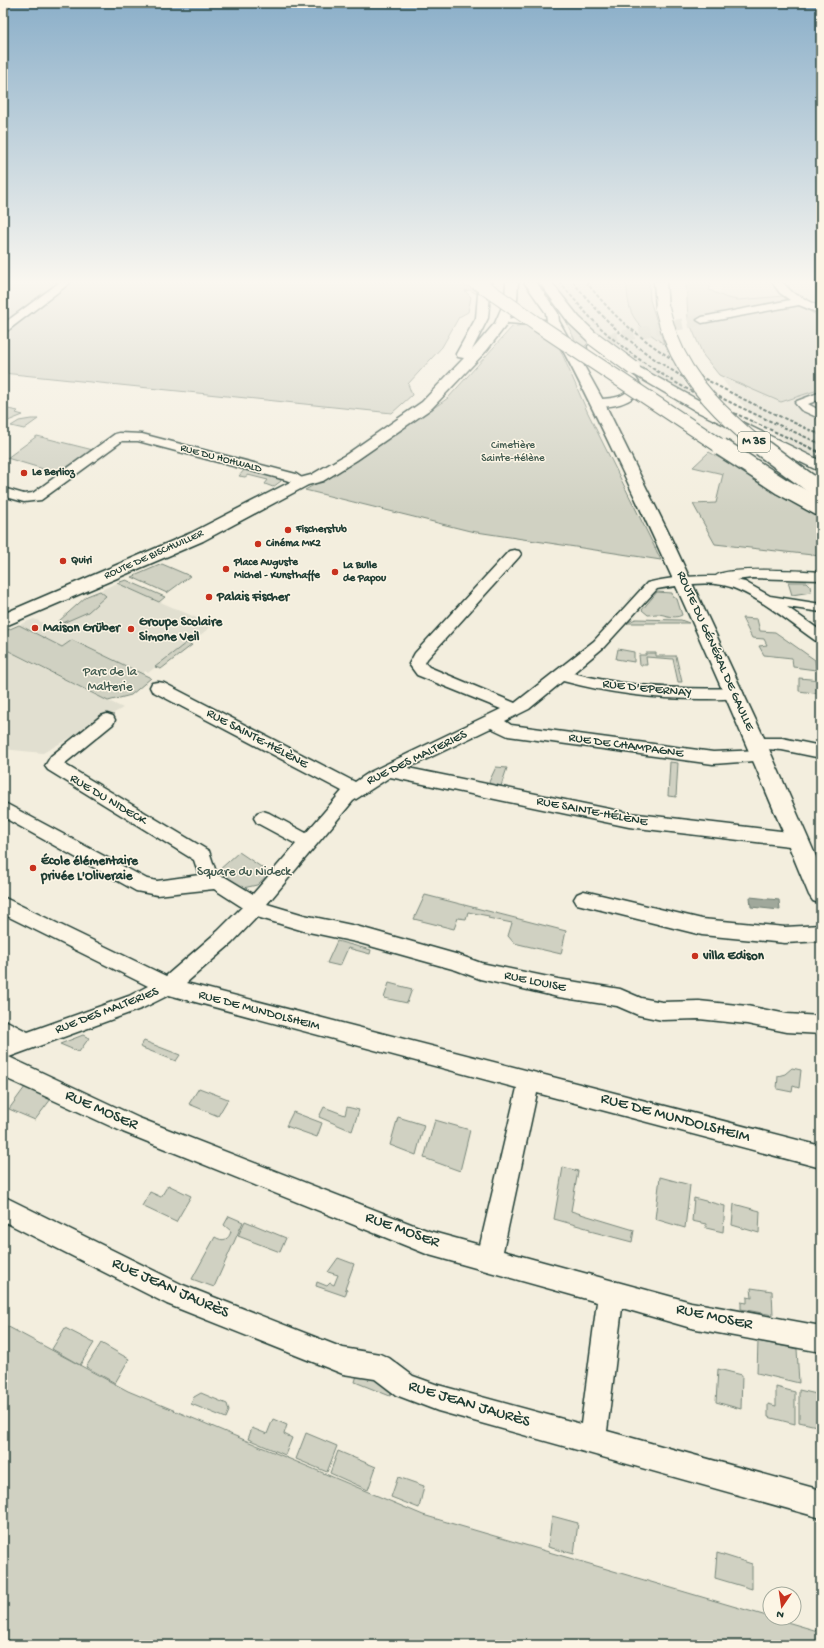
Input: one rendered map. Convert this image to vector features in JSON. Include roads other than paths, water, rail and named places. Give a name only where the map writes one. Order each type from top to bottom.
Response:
[{"type":"main road","name":"ROUTE DE BISCHWILLER","points":[[302,482],[310,474],[346,454],[399,418],[431,392],[459,359]]},
{"type":"main road","name":"ROUTE DE BISCHWILLER","points":[[3,621],[197,537],[302,482],[317,478],[352,457],[426,405],[471,359]]},
{"type":"main road","name":"ROUTE DU GÉNÉRAL DE GAULLE","points":[[571,359],[597,403],[684,581],[735,693],[821,895]]},
{"type":"main road","points":[[588,359],[781,486],[821,508]]},
{"type":"main road","points":[[619,359],[701,410],[821,467]]},
{"type":"main road","name":"M 35","points":[[680,359],[707,398],[745,435],[771,456],[820,485]]},
{"type":"main road","name":"M 35","points":[[701,367],[717,390],[748,422],[820,485]]},
{"type":"street","points":[[597,403],[612,401],[633,394],[636,387],[634,382],[601,359]]},
{"type":"street","points":[[816,413],[802,405],[801,402],[821,395]]},
{"type":"street","name":"RUE DU HOHWALD","points":[[3,492],[24,498],[36,497],[119,437],[138,437],[291,477],[302,482]]},
{"type":"street","points":[[514,554],[420,657],[417,664],[423,671],[515,709]]},
{"type":"street","points":[[717,580],[725,575],[738,574],[821,576]]},
{"type":"street","points":[[717,580],[740,585],[767,600],[821,638]]},
{"type":"street","name":"RUE DES MALTERIES","points":[[3,1050],[136,1002],[168,986],[224,937],[254,906],[347,796],[355,790],[388,770],[492,722],[536,696],[599,644],[652,586],[684,581],[717,580]]},
{"type":"street","points":[[767,600],[821,608]]},
{"type":"street","name":"RUE D'EPERNAY","points":[[561,675],[586,682],[644,691],[695,695],[735,693]]},
{"type":"street","name":"RUE SAINTE-HÉLÈNE","points":[[158,687],[355,790]]},
{"type":"street","name":"RUE DU NIDECK","points":[[107,720],[57,760],[54,766],[202,856],[210,881]]},
{"type":"street","name":"RUE DE CHAMPAGNE","points":[[492,722],[508,730],[714,758],[759,750],[782,744],[821,752]]},
{"type":"street","name":"RUE SAINTE-HÉLÈNE","points":[[388,770],[629,820],[798,840]]},
{"type":"street","points":[[3,809],[143,886],[156,888],[210,881],[218,882],[254,906]]},
{"type":"street","points":[[263,818],[308,842]]},
{"type":"street","points":[[584,899],[702,927],[785,935],[821,933]]},
{"type":"street","name":"RUE DE MUNDOLSHEIM","points":[[3,905],[168,986],[821,1157]]},
{"type":"street","name":"RUE LOUISE","points":[[254,906],[304,923],[356,934],[459,963],[480,971],[558,988],[620,998],[638,1006],[662,1011],[699,1010],[747,1015],[787,1023],[821,1025]]},
{"type":"street","points":[[3,1028],[26,1041]]},
{"type":"street","name":"RUE MOSER","points":[[3,1065],[4,1067],[74,1099],[167,1139],[429,1243],[694,1316],[821,1339]]},
{"type":"street","points":[[490,1260],[529,1081]]},
{"type":"street","name":"RUE JEAN JAURÈS","points":[[3,1208],[176,1295],[343,1361],[380,1367],[405,1386],[438,1398],[821,1504]]},
{"type":"street","points":[[592,1441],[611,1294]]},
{"type":"railway","points":[[638,359],[707,400],[811,448]]},
{"type":"railway","points":[[655,359],[693,383],[718,396],[821,444]]},
{"type":"railway","points":[[672,359],[725,390],[821,435]]},
{"type":"railway","points":[[811,448],[821,453]]},
{"type":"place","name":"Le Berlioz","points":[[24,473]]},
{"type":"place","name":"Fischerstub","points":[[288,530]]},
{"type":"place","name":"Cinéma MK2","points":[[258,544]]},
{"type":"place","name":"Quiri","points":[[63,561]]},
{"type":"place","name":"Place Auguste Michel - Kunsthaffe","points":[[226,569]]},
{"type":"place","name":"La Bulle de Papou","points":[[335,572]]},
{"type":"place","name":"Palais Fischer","points":[[209,597]]},
{"type":"place","name":"Maison Grüber","points":[[35,628]]},
{"type":"place","name":"Groupe Scolaire Simone Veil","points":[[131,629]]},
{"type":"place","name":"École élémentaire privée L'Oliveraie","points":[[33,868]]},
{"type":"place","name":"villa Edison","points":[[695,956]]},
{"type":"park label","name":"Cimetière Sainte-Hélène","points":[[513,452]]},
{"type":"park label","name":"Parc de la Malterie","points":[[110,680]]},
{"type":"park label","name":"Square du Nideck","points":[[244,872]]}]
